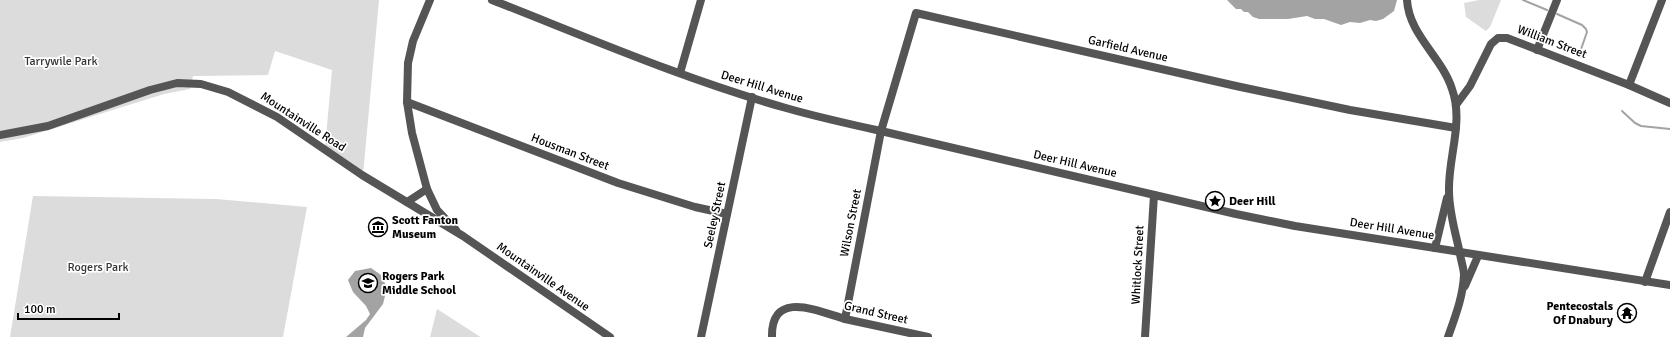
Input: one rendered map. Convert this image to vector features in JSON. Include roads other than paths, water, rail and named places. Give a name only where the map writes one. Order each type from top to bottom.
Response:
[{"type":"street","points":[[430,0],[413,41],[408,63],[407,102],[412,133],[427,189],[437,210],[463,236]]},
{"type":"street","name":"Deer Hill Avenue","points":[[492,0],[680,73],[787,108],[881,131],[1154,195],[1295,226],[1670,286]]},
{"type":"street","points":[[680,73],[701,0]]},
{"type":"street","points":[[1407,0],[1412,21],[1421,38],[1447,76],[1453,90],[1456,105],[1457,116],[1449,174],[1449,192],[1450,208],[1464,273],[1461,296]]},
{"type":"street","points":[[1537,50],[1557,0]]},
{"type":"street","points":[[1629,85],[1662,0]]},
{"type":"street","name":"Garfield Avenue","points":[[881,131],[916,13],[1236,86],[1350,110],[1456,128]]},
{"type":"street","name":"William Street","points":[[1456,105],[1470,86],[1491,44],[1498,38],[1507,38],[1629,85],[1670,103]]},
{"type":"street","name":"Mountainville Road","points":[[0,135],[48,126],[150,90],[177,83],[201,84],[228,92],[277,117],[362,176],[463,236]]},
{"type":"street","name":"Seeley Street","points":[[701,337],[752,97]]},
{"type":"street","name":"Housman Street","points":[[407,102],[618,183],[695,207],[727,214]]},
{"type":"street","name":"Wilson Street","points":[[845,319],[881,131]]},
{"type":"street","points":[[408,202],[427,189]]},
{"type":"street","points":[[1435,248],[1449,192]]},
{"type":"street","name":"Whitlock Street","points":[[1145,337],[1154,195]]},
{"type":"street","points":[[1645,282],[1670,212]]},
{"type":"street","name":"Mountainville Avenue","points":[[463,236],[610,337]]},
{"type":"street","points":[[1448,337],[1461,296],[1478,256]]},
{"type":"street","name":"Grand Street","points":[[772,337],[774,320],[779,312],[788,307],[801,307],[845,319],[928,337]]},
{"type":"waterway","points":[[1523,0],[1547,10]]},
{"type":"waterway","points":[[1557,14],[1582,25],[1586,29],[1587,32],[1579,55]]},
{"type":"waterway","points":[[1622,111],[1635,123],[1641,126],[1670,129]]},
{"type":"place","name":"Deer Hill","points":[[1215,201]]},
{"type":"place","name":"Scott Fanton Museum","points":[[378,227]]},
{"type":"place","name":"Rogers Park Middle School","points":[[368,283]]},
{"type":"place","name":"Pentecostals Of Dnabury","points":[[1627,313]]},
{"type":"park label","name":"Tarrywile Park","points":[[61,61]]},
{"type":"park label","name":"Rogers Park","points":[[98,267]]}]
